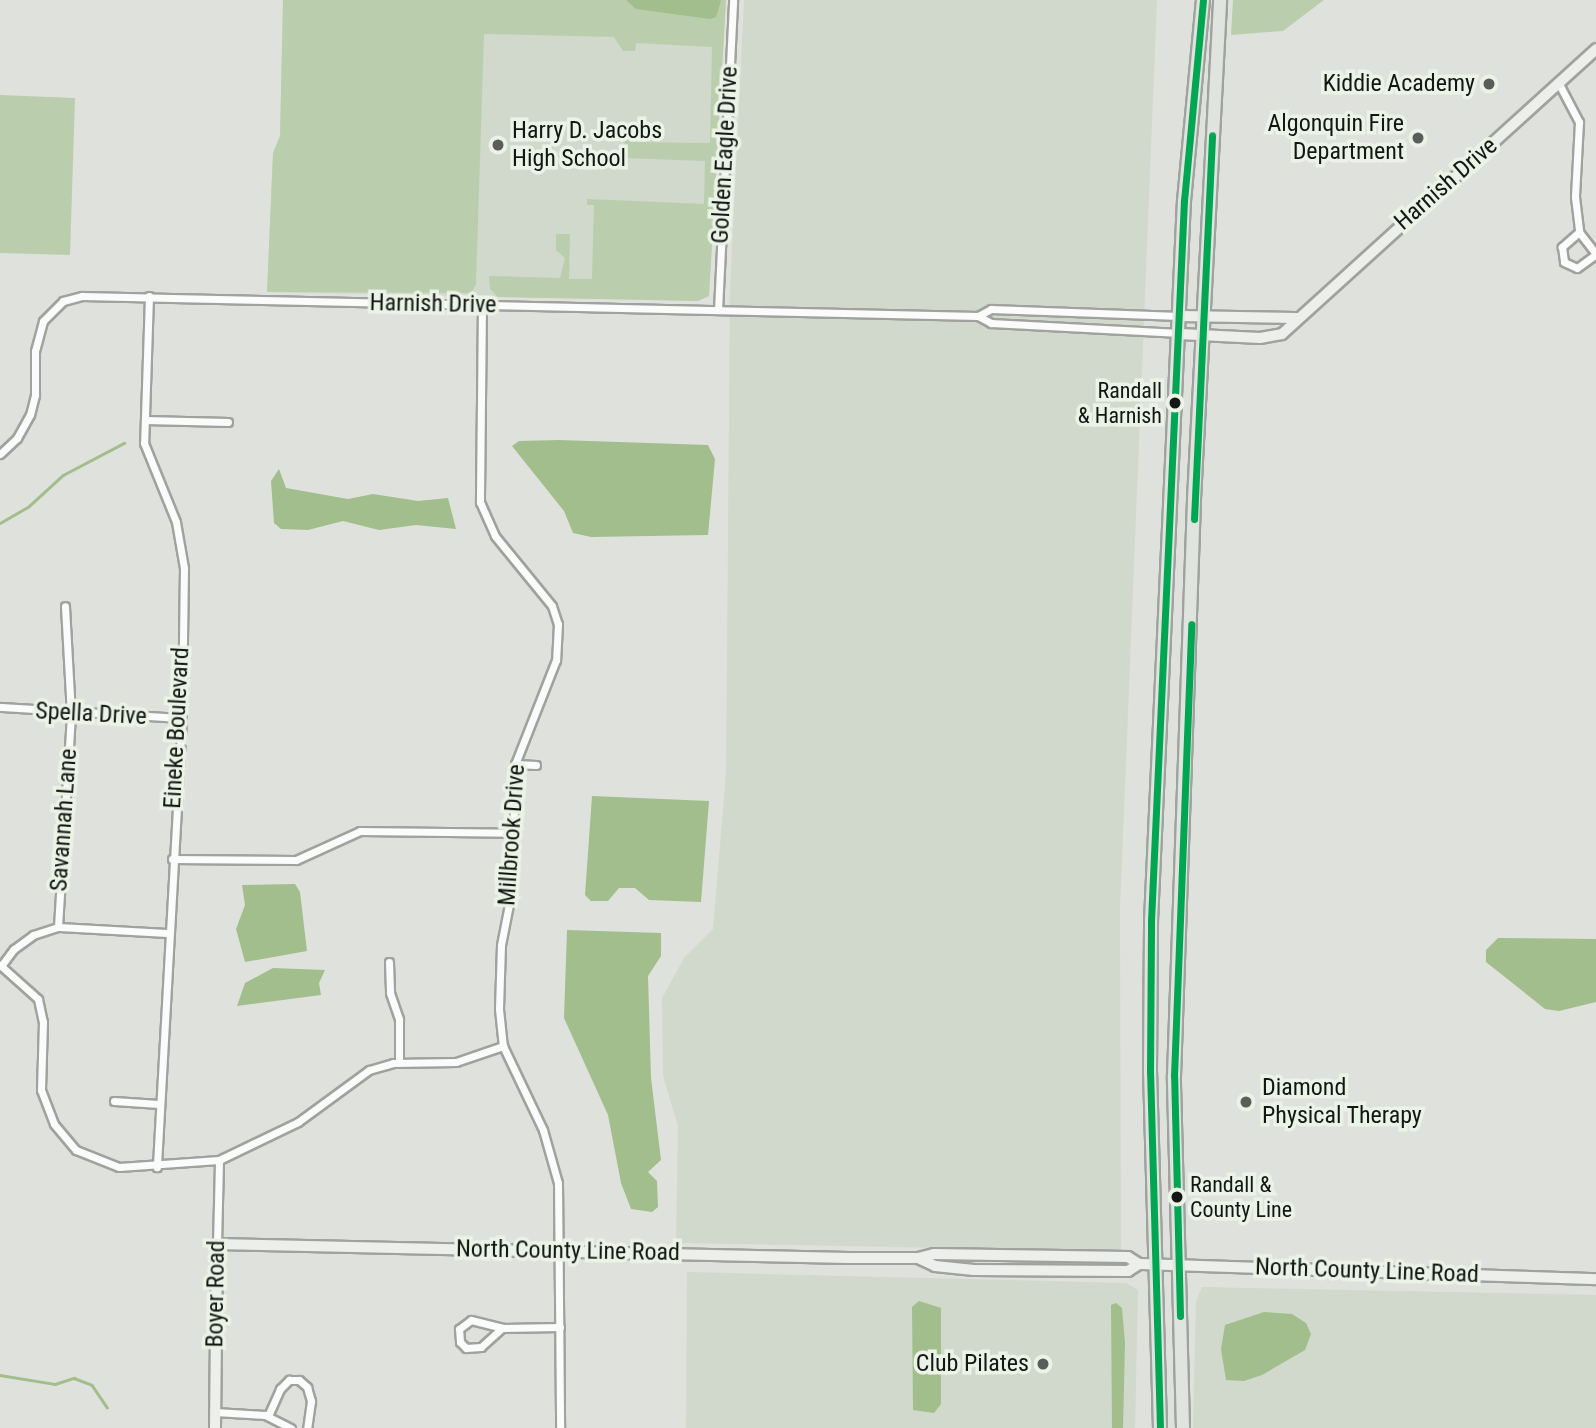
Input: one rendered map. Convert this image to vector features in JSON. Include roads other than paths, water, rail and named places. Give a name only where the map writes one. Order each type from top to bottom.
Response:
[{"type":"main road","points":[[1160,1428],[1150,1072],[1151,921],[1181,316],[1184,201],[1203,0]]},
{"type":"main road","points":[[1184,1428],[1174,1076],[1188,792],[1194,499],[1205,336],[1220,0]]},
{"type":"street","name":"Golden Eagle Drive","points":[[718,310],[733,0]]},
{"type":"street","name":"Harnish Drive","points":[[0,454],[17,438],[30,415],[38,332],[49,314],[63,302],[82,296],[978,316],[991,323],[1205,336],[1272,337],[1282,334],[1296,318],[1596,48]]},
{"type":"street","points":[[1559,84],[1579,121],[1575,197],[1579,232],[1596,254],[1577,268],[1564,262],[1562,247],[1579,232]]},
{"type":"street","name":"Eineke Boulevard","points":[[149,296],[145,420],[148,462],[168,500],[183,555],[182,718],[172,859],[157,1167]]},
{"type":"street","name":"Millbrook Drive","points":[[482,304],[480,502],[495,536],[552,606],[558,624],[556,660],[515,764],[512,889],[500,960],[503,1046],[550,1152],[558,1183],[562,1250],[560,1428]]},
{"type":"street","name":"Harnish Drive","points":[[978,316],[991,309],[1296,318]]},
{"type":"street","points":[[145,420],[229,422]]},
{"type":"street","name":"Savannah Lane","points":[[58,927],[71,714],[65,606]]},
{"type":"street","name":"Spella Drive","points":[[0,707],[71,714],[182,718]]},
{"type":"street","points":[[515,764],[536,765]]},
{"type":"street","points":[[172,859],[296,860],[360,831],[513,833]]},
{"type":"street","points":[[168,933],[58,927],[33,935],[14,949],[1,966],[38,999],[43,1022],[41,1090],[59,1132],[76,1150],[99,1162],[119,1167],[157,1167],[219,1160],[298,1122],[362,1073],[399,1062],[456,1062],[503,1046]]},
{"type":"street","points":[[389,962],[390,993],[400,1019],[399,1062]]},
{"type":"street","points":[[114,1101],[159,1104]]},
{"type":"street","name":"Boyer Road","points":[[215,1428],[219,1160]]},
{"type":"street","name":"North County Line Road","points":[[217,1244],[918,1258],[935,1266],[974,1270],[1128,1271],[1139,1264],[1596,1279]]},
{"type":"street","points":[[502,1328],[481,1347],[472,1349],[460,1342],[459,1329],[471,1320],[502,1328],[560,1327]]},
{"type":"street","points":[[268,1416],[280,1389],[289,1380],[299,1380],[307,1387],[311,1401],[307,1428]]},
{"type":"street","points":[[215,1412],[268,1416],[291,1428]]},
{"type":"waterway","points":[[0,523],[28,507],[63,475],[124,443]]},
{"type":"waterway","points":[[0,1375],[55,1384],[74,1378],[92,1385],[107,1407]]},
{"type":"place","name":"Kiddie Academy","points":[[1489,84]]},
{"type":"place","name":"Algonquin Fire Department","points":[[1418,138]]},
{"type":"place","name":"Harry D. Jacobs High School","points":[[498,145]]},
{"type":"place","name":"Randall & Harnish","points":[[1175,403]]},
{"type":"place","name":"Diamond Physical Therapy","points":[[1246,1102]]},
{"type":"place","name":"Randall & County Line","points":[[1177,1197]]},
{"type":"place","name":"Club Pilates","points":[[1043,1364]]}]
